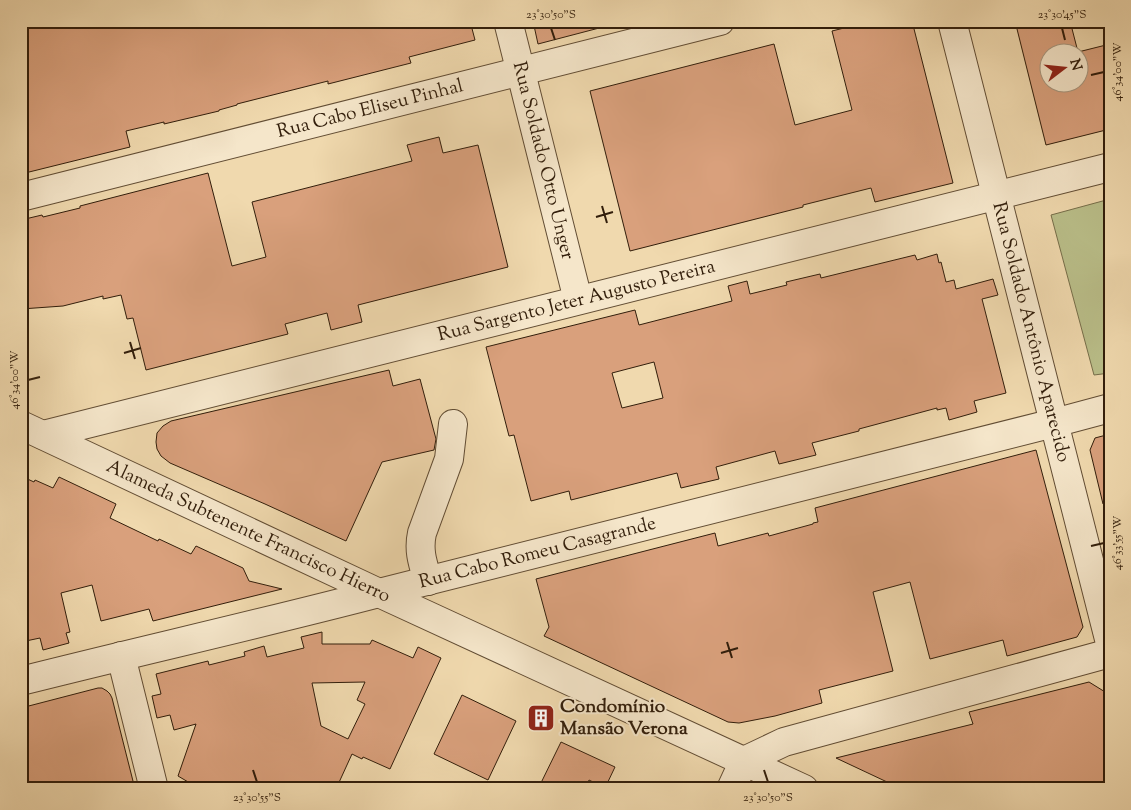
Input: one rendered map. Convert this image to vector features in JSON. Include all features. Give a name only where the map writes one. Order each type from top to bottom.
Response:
[{"type":"street","name":"Rua Soldado Otto Unger","points":[[508,21],[578,300]]},
{"type":"street","name":"Rua Cabo Eliseu Pinhal","points":[[21,197],[720,21]]},
{"type":"street","name":"Rua Soldado Antônio Aparecido","points":[[952,21],[1110,643]]},
{"type":"street","name":"Rua Sargento Jeter Augusto Pereira","points":[[32,430],[578,300],[1110,167]]},
{"type":"street","name":"Rua Cabo Romeu Casagrande","points":[[21,682],[299,614],[1110,408]]},
{"type":"street","points":[[428,581],[421,557],[420,544],[422,533],[449,459],[453,424]]},
{"type":"street","name":"Alameda Subtenente Francisco Hierro","points":[[32,430],[378,593],[804,789]]},
{"type":"street","points":[[731,789],[744,762],[784,742],[1110,653]]},
{"type":"street","points":[[121,656],[154,789]]},
{"type":"green space","points":[[1110,199],[1110,373],[1094,375],[1051,215]]},
{"type":"building","points":[[21,21],[470,21],[475,40],[409,57],[411,63],[328,84],[328,81],[237,104],[219,111],[126,131],[130,147],[21,174]]},
{"type":"building","points":[[533,21],[602,21],[603,27],[538,44]]},
{"type":"building","points":[[872,21],[912,21],[953,183],[875,202],[871,188],[630,251],[590,91],[774,44],[795,125],[852,110],[832,31]]},
{"type":"building","points":[[1015,21],[1070,21],[1075,42],[1038,42],[1038,92],[1088,92],[1088,50],[1110,44],[1110,129],[1046,145]]},
{"type":"building","points":[[439,137],[443,153],[478,145],[508,267],[358,305],[362,322],[331,330],[327,313],[285,324],[288,334],[146,370],[133,318],[127,319],[121,295],[103,299],[103,296],[63,306],[21,309],[21,220],[80,208],[80,206],[208,173],[232,266],[266,257],[252,202],[412,161],[407,145]]},
{"type":"building","points":[[937,254],[946,282],[954,280],[956,289],[993,279],[998,295],[982,299],[1006,393],[974,401],[977,412],[949,420],[946,408],[937,410],[937,408],[812,443],[816,455],[779,464],[775,451],[716,467],[719,479],[681,488],[677,473],[571,500],[569,491],[531,501],[514,435],[509,436],[486,347],[635,310],[639,325],[732,301],[728,286],[747,281],[750,294],[787,285],[786,282],[820,274],[821,278],[915,255],[917,260]],"holes":[[[654,362],[663,398],[622,408],[612,373]]]},
{"type":"building","points":[[389,370],[393,386],[420,379],[436,439],[434,450],[382,462],[346,541],[170,463],[161,456],[157,449],[157,433],[171,421]]},
{"type":"building","points":[[1110,434],[1110,503],[1103,504],[1090,450],[1095,438]]},
{"type":"building","points":[[1036,450],[1083,627],[1077,637],[1007,656],[1003,640],[930,659],[910,582],[873,592],[893,671],[819,690],[822,703],[775,716],[739,723],[728,722],[544,636],[549,627],[536,579],[715,533],[718,546],[768,533],[769,536],[818,522],[815,508]]},
{"type":"building","points":[[21,476],[53,488],[59,477],[116,504],[110,518],[158,541],[159,539],[191,554],[196,546],[243,568],[249,581],[282,589],[153,621],[149,609],[101,621],[92,585],[61,593],[70,632],[66,633],[69,643],[43,650],[40,638],[21,642]]},
{"type":"building","points":[[322,632],[322,644],[370,644],[372,640],[413,658],[418,647],[441,658],[390,769],[352,754],[336,789],[200,789],[178,776],[196,724],[174,730],[170,715],[157,718],[152,696],[161,694],[156,674],[208,661],[209,665],[245,656],[244,652],[264,646],[267,657],[304,648],[301,637]],"holes":[[[365,682],[357,700],[365,704],[348,739],[321,726],[312,683]]]},
{"type":"building","points":[[1089,682],[1110,695],[1110,789],[902,789],[836,758],[973,724],[969,712]]},
{"type":"building","points":[[98,688],[107,691],[112,698],[135,789],[21,789],[21,708]]},
{"type":"building","points":[[462,695],[516,721],[488,780],[434,754]]},
{"type":"building","points":[[561,742],[615,767],[605,788],[589,780],[585,789],[538,789]]},
{"type":"place","name":"Condomínio Mansão Verona","points":[[541,718]]}]
